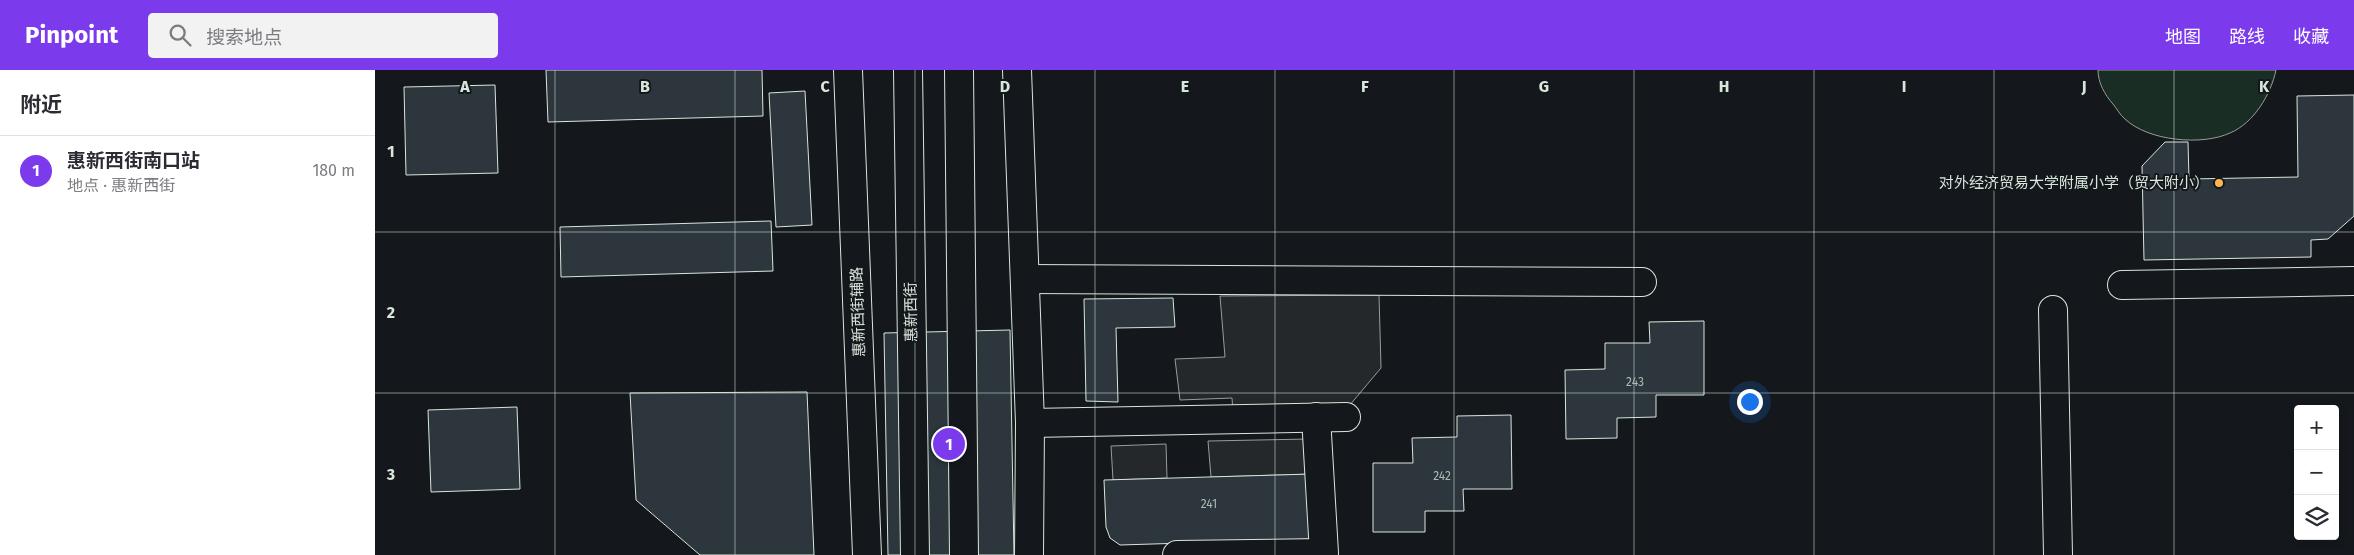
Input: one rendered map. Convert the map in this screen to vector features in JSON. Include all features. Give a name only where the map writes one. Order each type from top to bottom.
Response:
[{"type":"street","name":"惠新西街辅路","points":[[848,70],[867,555]]},
{"type":"street","name":"惠新西街","points":[[908,70],[915,555]]},
{"type":"street","points":[[959,70],[964,555]]},
{"type":"street","points":[[1017,70],[1030,423],[1029,555]]},
{"type":"street","points":[[1025,279],[1642,282]]},
{"type":"street","points":[[2122,285],[2354,281]]},
{"type":"street","points":[[2053,310],[2058,555]]},
{"type":"street","points":[[1030,423],[1346,416]]},
{"type":"street","points":[[1177,555],[1324,553],[1316,417]]},
{"type":"green space","points":[[2098,70],[2276,70],[2266,98],[2247,122],[2230,133],[2218,137],[2191,140],[2161,137],[2135,126],[2125,119],[2105,93],[2099,80]]},
{"type":"shaded area","points":[[1379,295],[1381,368],[1349,406],[1233,413],[1232,398],[1180,400],[1175,359],[1225,357],[1220,296]]},
{"type":"shaded area","points":[[1309,439],[1312,474],[1211,477],[1208,441]]},
{"type":"shaded area","points":[[1166,444],[1167,478],[1113,480],[1111,446]]},
{"type":"building","points":[[546,70],[762,70],[763,116],[548,122]]},
{"type":"building","points":[[495,85],[498,173],[406,175],[404,87]]},
{"type":"building","points":[[805,91],[812,225],[776,227],[769,93]]},
{"type":"building","points":[[2354,95],[2354,216],[2328,239],[2311,240],[2311,257],[2144,260],[2142,166],[2165,142],[2188,142],[2189,179],[2298,177],[2297,96]]},
{"type":"building","points":[[771,221],[773,271],[561,277],[560,227]]},
{"type":"building","points":[[1173,298],[1175,327],[1116,328],[1118,402],[1086,401],[1084,299]]},
{"type":"building","points":[[1704,321],[1704,395],[1656,395],[1656,417],[1617,418],[1617,438],[1566,439],[1565,370],[1605,369],[1605,343],[1650,343],[1649,322]]},
{"type":"building","points":[[1010,330],[1014,555],[888,555],[884,333]]},
{"type":"building","points":[[807,392],[814,555],[700,555],[636,500],[630,393]]},
{"type":"building","points":[[517,407],[520,489],[431,492],[428,410]]},
{"type":"building","points":[[1511,415],[1512,489],[1463,489],[1464,511],[1425,511],[1425,532],[1373,532],[1373,463],[1413,463],[1412,438],[1457,437],[1457,416]]},
{"type":"building","points":[[1312,474],[1314,539],[1120,545],[1110,538],[1106,527],[1104,480]]},
{"type":"place","name":"对外经济贸易大学附属小学（贸大附小）","points":[[2219,183]]},
{"type":"place","name":"惠新西街南口站","points":[[949,444]]}]
